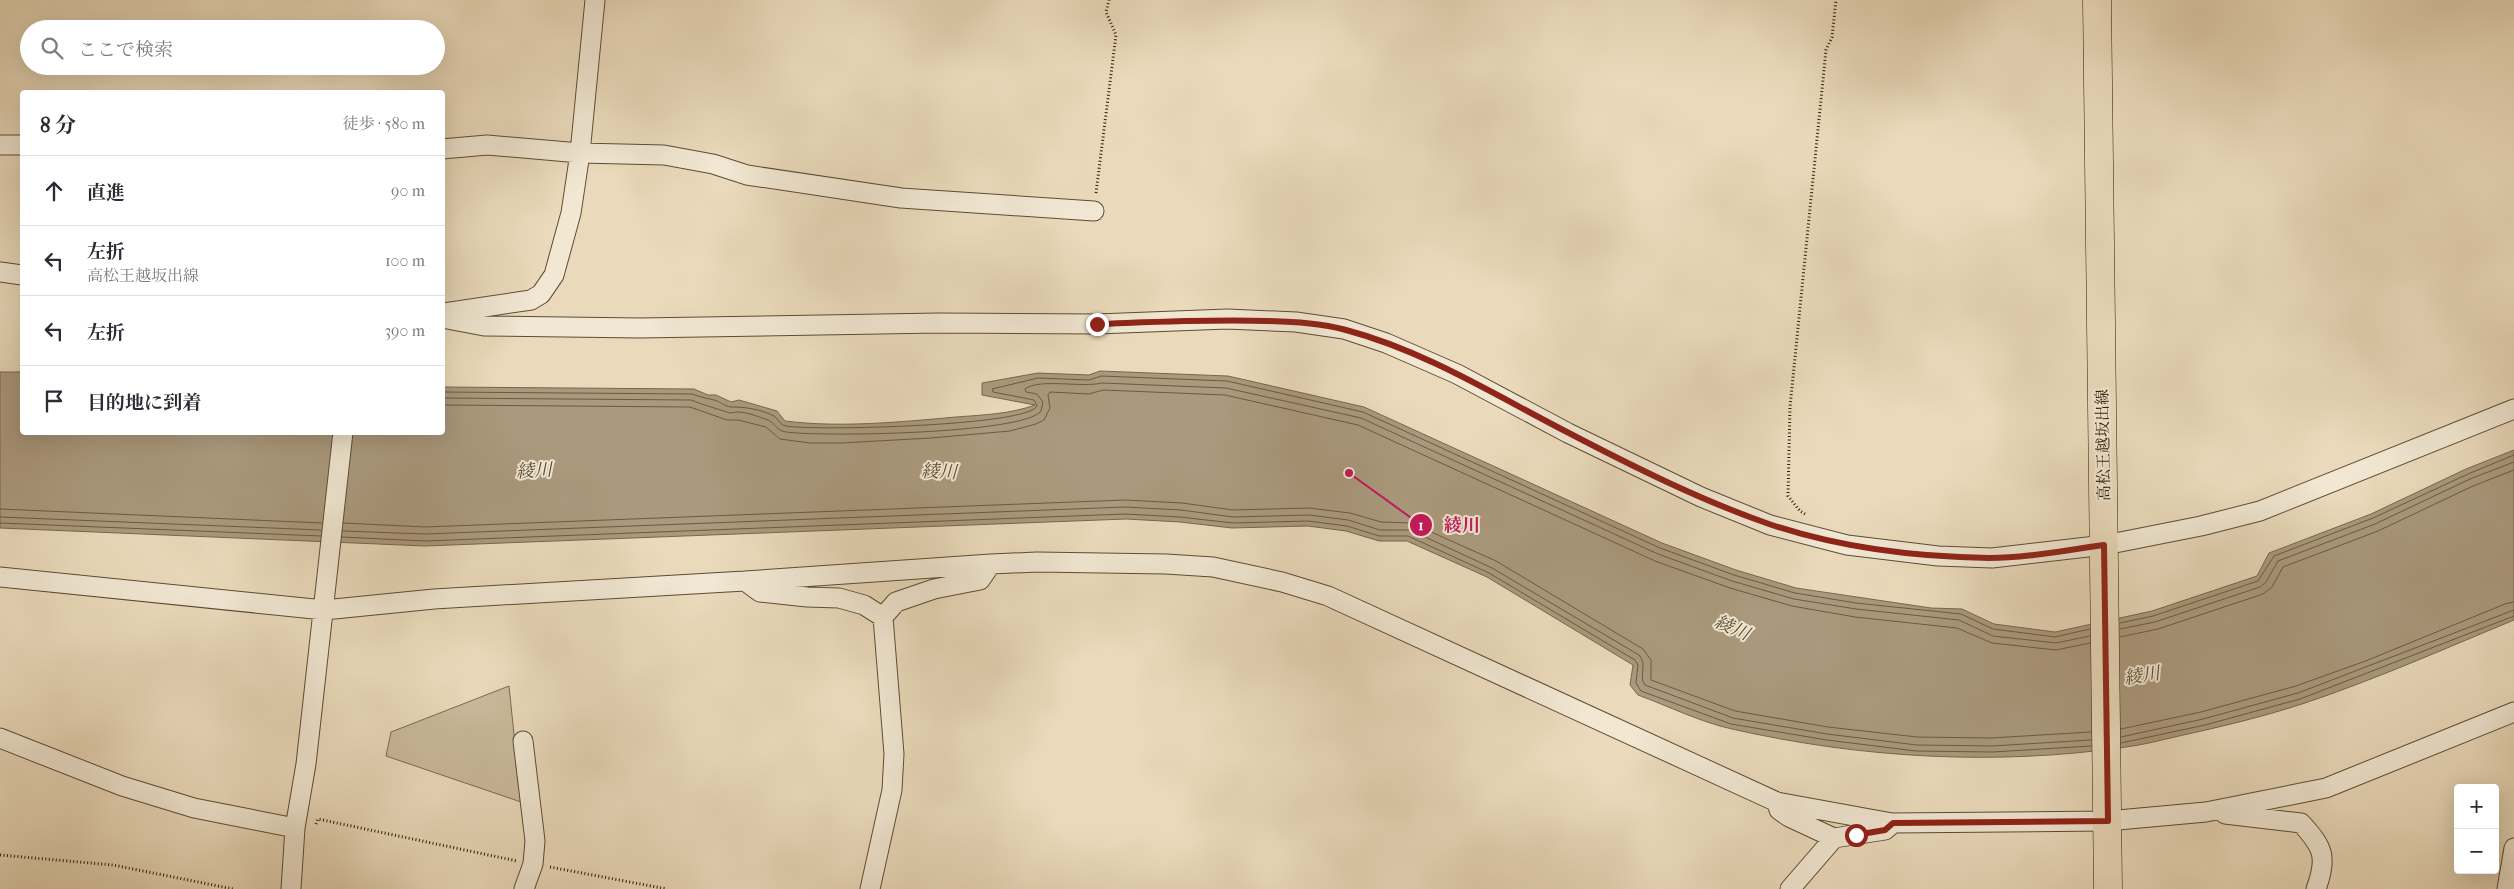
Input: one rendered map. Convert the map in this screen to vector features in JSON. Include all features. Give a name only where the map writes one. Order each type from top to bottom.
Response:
[{"type":"main road","name":"高松王越坂出線","points":[[2097,0],[2108,889]]},
{"type":"street","points":[[445,313],[531,300],[541,294],[554,275],[571,213],[580,153],[595,0]]},
{"type":"street","points":[[0,145],[20,145]]},
{"type":"street","points":[[445,149],[488,145],[580,153],[664,155],[712,164],[748,174],[901,198],[1094,211]]},
{"type":"street","points":[[0,272],[20,276]]},
{"type":"street","points":[[445,319],[484,326],[640,328],[940,323],[1097,324],[1227,319],[1296,322],[1344,329],[1386,343],[1457,374],[1568,433],[1701,497],[1770,525],[1848,545],[1938,556],[1992,558],[2105,557],[2200,526],[2260,511],[2514,409]]},
{"type":"street","points":[[291,889],[295,828],[306,764],[343,435]]},
{"type":"street","points":[[0,577],[325,603],[434,599],[1037,562],[1136,563],[1213,567],[1328,596],[1777,802],[1893,823],[2107,813],[2206,812],[2302,823],[2318,842],[2322,858],[2316,889]]},
{"type":"street","points":[[870,889],[893,781],[894,754],[883,617],[896,602],[934,589],[980,580],[991,564]]},
{"type":"street","points":[[745,581],[760,592],[807,598],[839,598],[864,605],[883,617]]},
{"type":"street","points":[[2206,812],[2326,788],[2514,712]]},
{"type":"street","points":[[0,738],[122,786],[194,808],[295,828]]},
{"type":"street","points":[[523,741],[535,841],[533,864],[524,889]]},
{"type":"street","points":[[1777,802],[1778,810],[1788,817],[1834,838],[1885,830],[1893,823]]},
{"type":"street","points":[[1790,889],[1834,838]]},
{"type":"street","points":[[2507,889],[2514,848]]},
{"type":"path","points":[[1094,211],[1116,35],[1106,12],[1108,0]]},
{"type":"path","points":[[1808,515],[1800,512],[1788,496],[1790,407],[1826,50],[1832,37],[1836,0]]},
{"type":"path","points":[[314,828],[318,819],[533,864],[667,889]]},
{"type":"path","points":[[0,855],[113,865],[233,889]]},
{"type":"shaded area","points":[[509,686],[521,802],[386,756],[391,732]]},
{"type":"water","points":[[1100,371],[1228,376],[1364,407],[1662,543],[1736,570],[1796,588],[1931,608],[1962,609],[1994,624],[2055,632],[2152,611],[2257,576],[2269,553],[2371,514],[2466,469],[2514,450],[2514,620],[2356,685],[2302,704],[2241,722],[2139,745],[2077,753],[1978,757],[1928,756],[1829,747],[1780,739],[1720,726],[1696,718],[1638,695],[1630,685],[1633,665],[1487,577],[1407,541],[1379,541],[1346,531],[1308,526],[1232,528],[1180,522],[1126,519],[425,546],[0,528],[0,372],[20,372],[20,435],[445,435],[445,387],[694,389],[708,395],[716,395],[731,402],[739,400],[777,411],[785,421],[849,424],[914,421],[986,415],[1035,405],[982,395],[982,383],[1038,373],[1089,375]]},
{"type":"place","name":"綾川","points":[[1349,473]]},
{"type":"route","points":[[1097,324],[1227,319],[1296,322],[1344,329],[1386,343],[1457,374],[1568,433],[1701,497],[1770,525],[1848,545],[1887,552],[1992,558],[2104,545],[2106,568],[2108,821],[2010,824],[1893,823],[1885,830],[1856,835]]}]
